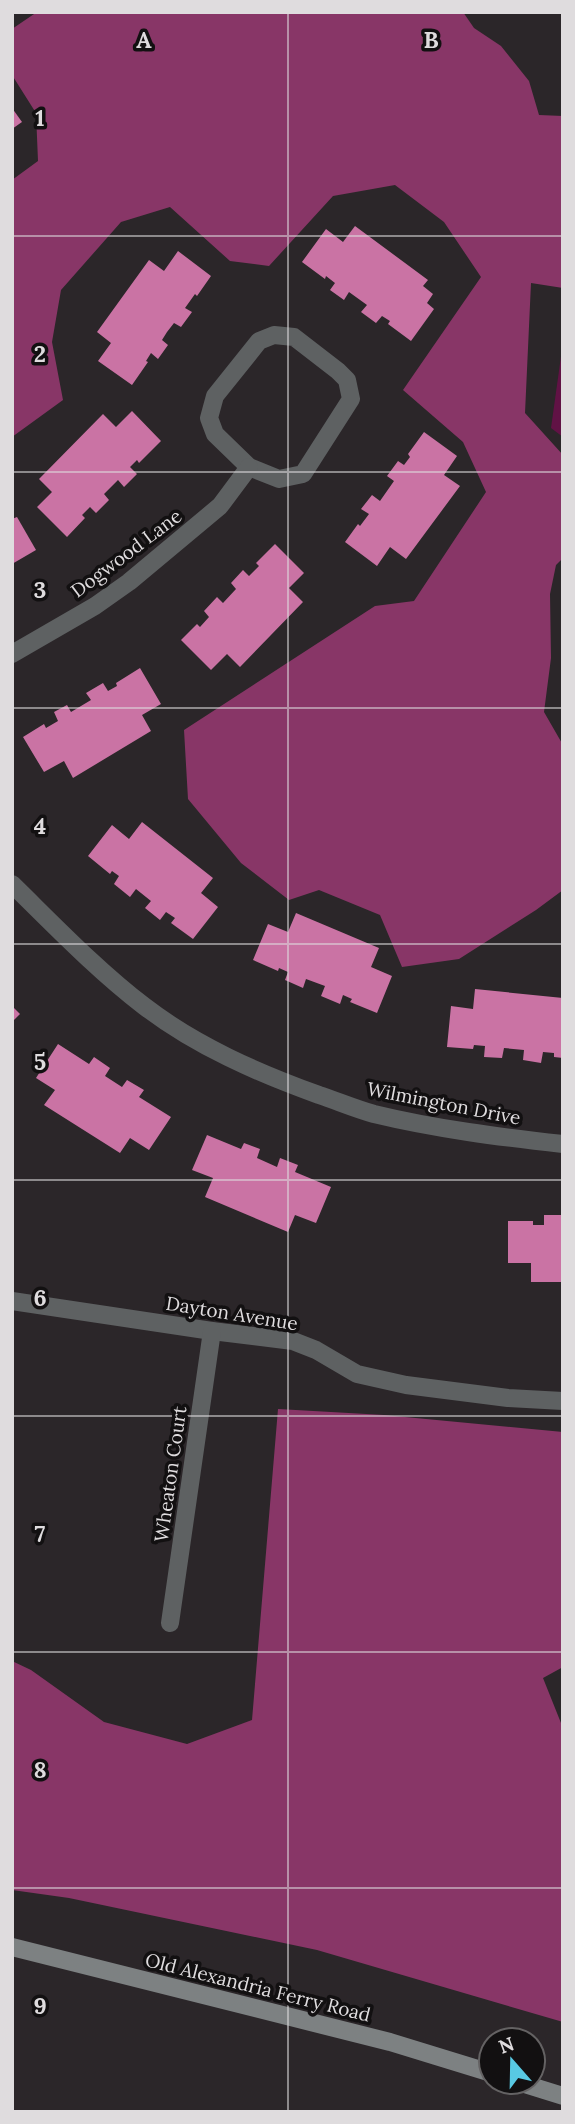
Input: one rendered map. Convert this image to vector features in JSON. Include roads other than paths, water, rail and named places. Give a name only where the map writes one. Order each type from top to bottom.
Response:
[{"type":"main road","name":"Old Alexandria Ferry Road","points":[[12,1947],[390,2042],[477,2069]]},
{"type":"street","points":[[274,335],[294,337],[347,380],[351,399],[303,474],[279,479],[249,467],[215,433],[209,418],[215,396],[259,341],[274,335]]},
{"type":"street","name":"Dogwood Lane","points":[[12,654],[95,606],[129,582],[220,506],[249,467]]},
{"type":"street","name":"Wilmington Drive","points":[[12,884],[92,963],[145,1007],[184,1033],[278,1080],[373,1113],[486,1135],[563,1144]]},
{"type":"street","name":"Dayton Avenue","points":[[12,1300],[293,1341],[316,1350],[357,1374],[406,1385],[508,1398],[563,1401]]},
{"type":"street","name":"Wheaton Court","points":[[170,1623],[212,1331]]}]
